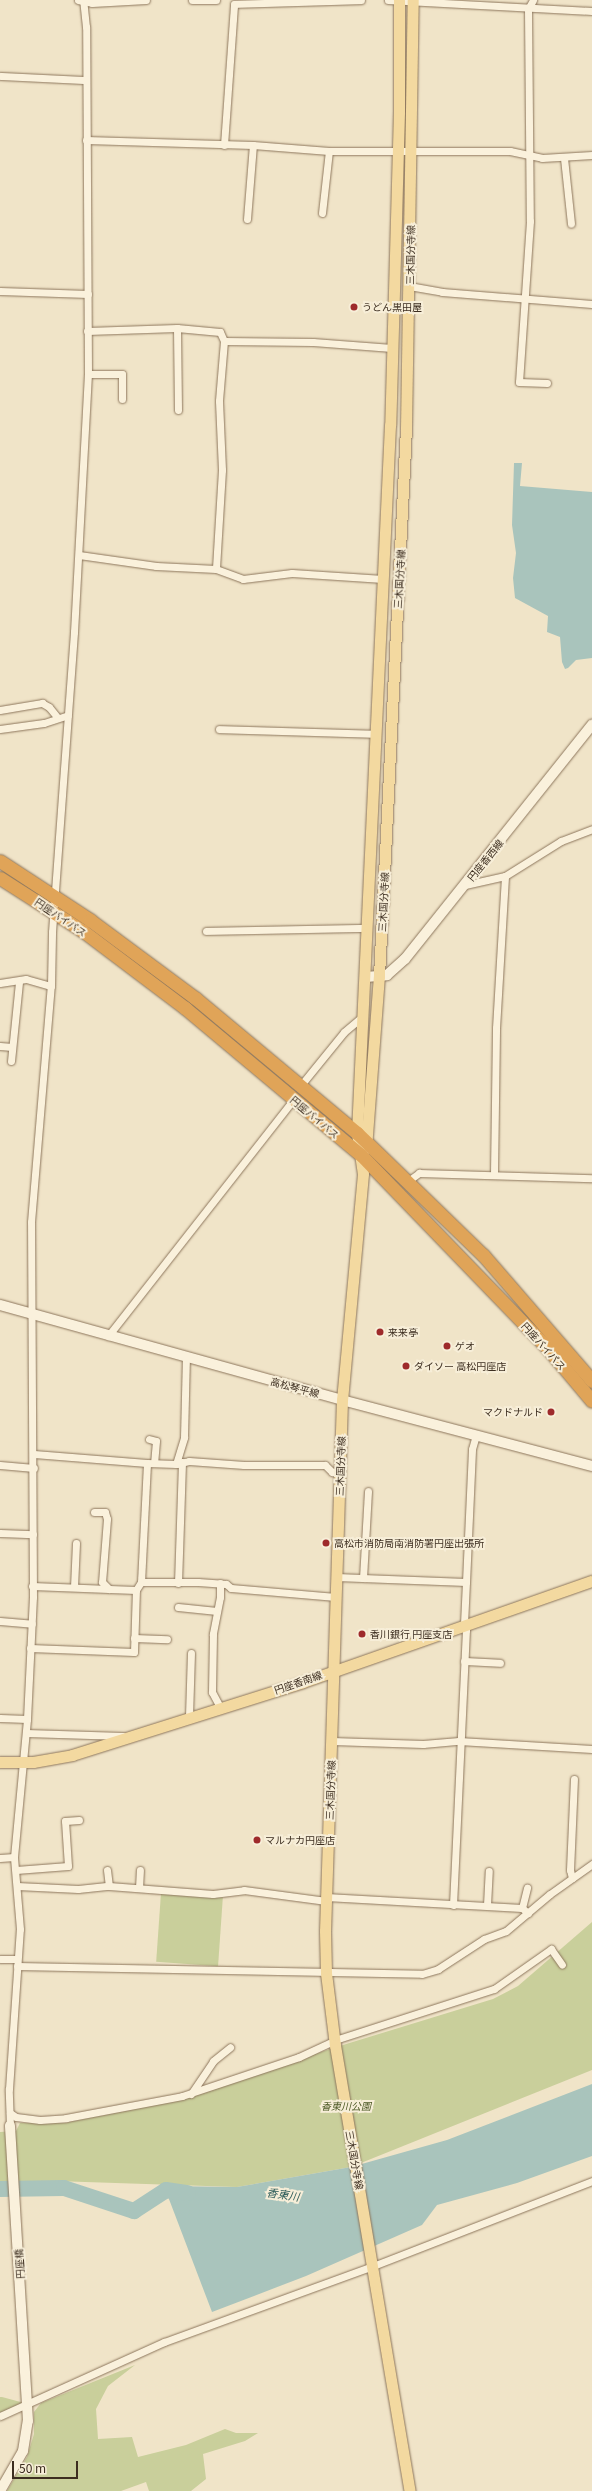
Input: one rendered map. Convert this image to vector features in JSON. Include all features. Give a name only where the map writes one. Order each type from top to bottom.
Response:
[{"type":"highway","name":"円座バイパス","points":[[0,861],[55,897],[195,998],[357,1133],[365,1150],[550,1351],[592,1401]]},
{"type":"highway","name":"円座バイパス","points":[[0,878],[54,912],[185,1008],[294,1099],[408,1182],[483,1255],[592,1381]]},
{"type":"main road","name":"三木国分寺線","points":[[357,1133],[366,977],[392,348],[398,152],[396,0]]},
{"type":"main road","name":"三木国分寺線","points":[[410,2491],[335,2043],[326,1973],[326,1899],[335,1670],[336,1577],[342,1400],[363,1174],[379,976],[406,428],[412,152],[413,1]]},
{"type":"main road","name":"円座香西線","points":[[366,977],[387,975],[405,959],[592,725]]},
{"type":"main road","name":"高松琴平線","points":[[0,1305],[31,1315],[342,1400],[476,1434],[592,1466]]},
{"type":"main road","name":"円座香南線","points":[[0,1762],[22,1762],[72,1755],[335,1670],[464,1624],[592,1581]]},
{"type":"main road","name":"円座橋","points":[[0,2491],[23,2450],[27,2436],[28,2403],[10,2126]]},
{"type":"street","points":[[10,2126],[17,1963],[20,1929],[14,1857],[26,1733],[32,1624],[34,1454],[31,1315],[31,1222],[51,986],[54,912],[79,555],[88,374],[85,80],[86,27],[82,1],[146,0]]},
{"type":"street","points":[[192,0],[216,0]]},
{"type":"street","points":[[224,145],[233,2],[361,0]]},
{"type":"street","points":[[396,0],[528,9],[592,11]]},
{"type":"street","points":[[533,0],[528,9],[530,221],[524,297],[520,382],[547,383]]},
{"type":"street","points":[[0,76],[85,80]]},
{"type":"street","points":[[86,140],[253,145],[329,151],[510,151],[530,153],[542,158],[564,158],[592,155]]},
{"type":"street","points":[[247,219],[253,145]]},
{"type":"street","points":[[322,213],[329,151]]},
{"type":"street","points":[[564,158],[571,224]]},
{"type":"street","points":[[409,286],[442,292],[524,297],[592,304]]},
{"type":"street","points":[[0,291],[88,294]]},
{"type":"street","points":[[87,331],[177,328],[220,332],[224,341],[219,401],[222,470],[216,569]]},
{"type":"street","points":[[177,328],[178,410]]},
{"type":"street","points":[[224,341],[313,342],[392,348]]},
{"type":"street","points":[[88,374],[122,374],[122,399]]},
{"type":"street","points":[[79,555],[156,566],[216,569],[243,579],[292,573],[383,579]]},
{"type":"street","points":[[0,710],[42,703],[49,707],[58,718]]},
{"type":"street","points":[[0,729],[44,724],[68,715]]},
{"type":"street","points":[[219,729],[376,734]]},
{"type":"street","points":[[465,885],[505,876],[561,841],[592,829]]},
{"type":"street","points":[[494,1174],[496,1028],[505,876]]},
{"type":"street","points":[[206,931],[368,928]]},
{"type":"street","points":[[0,982],[19,982],[26,979],[51,986]]},
{"type":"street","points":[[11,1061],[19,982]]},
{"type":"street","points":[[301,1085],[344,1032],[364,1014]]},
{"type":"street","points":[[0,1046],[12,1046]]},
{"type":"street","points":[[108,1336],[294,1099]]},
{"type":"street","points":[[408,1182],[418,1173],[592,1178]]},
{"type":"street","points":[[178,1583],[179,1463],[184,1437],[186,1357]]},
{"type":"street","points":[[453,1905],[459,1741],[466,1630],[464,1624],[472,1449],[476,1434]]},
{"type":"street","points":[[30,1648],[134,1652],[136,1590],[141,1582],[151,1462],[156,1441],[148,1439]]},
{"type":"street","points":[[34,1454],[151,1462],[325,1465],[332,1472],[339,1473]]},
{"type":"street","points":[[0,1465],[34,1468]]},
{"type":"street","points":[[363,1578],[368,1490]]},
{"type":"street","points":[[94,1512],[105,1512],[107,1519],[102,1582],[109,1589]]},
{"type":"street","points":[[0,1533],[33,1534]]},
{"type":"street","points":[[74,1587],[76,1543]]},
{"type":"street","points":[[336,1577],[466,1582]]},
{"type":"street","points":[[141,1582],[220,1584],[231,1588],[336,1597]]},
{"type":"street","points":[[220,1584],[213,1634],[212,1692],[220,1707]]},
{"type":"street","points":[[32,1586],[136,1590]]},
{"type":"street","points":[[178,1607],[217,1611]]},
{"type":"street","points":[[0,1621],[32,1624]]},
{"type":"street","points":[[134,1638],[167,1639]]},
{"type":"street","points":[[189,1716],[191,1653]]},
{"type":"street","points":[[464,1661],[500,1663]]},
{"type":"street","points":[[0,1718],[27,1719]]},
{"type":"street","points":[[26,1733],[127,1736]]},
{"type":"street","points":[[332,1741],[423,1744],[459,1741],[592,1749]]},
{"type":"street","points":[[572,1878],[570,1870],[574,1778]]},
{"type":"street","points":[[16,1870],[68,1866],[65,1820],[79,1820]]},
{"type":"street","points":[[0,1858],[14,1857]]},
{"type":"street","points":[[0,1959],[17,1963],[326,1973],[422,1974],[438,1969],[484,1939],[506,1931],[572,1878],[592,1864]]},
{"type":"street","points":[[108,1870],[109,1886]]},
{"type":"street","points":[[139,1888],[140,1870]]},
{"type":"street","points":[[487,1905],[489,1871]]},
{"type":"street","points":[[17,1886],[78,1889],[109,1886],[213,1894],[244,1890],[268,1891],[326,1899],[453,1905],[487,1905],[508,1909],[522,1908],[528,1914]]},
{"type":"street","points":[[522,1908],[527,1888]]},
{"type":"street","points":[[10,2113],[16,2117],[40,2120],[66,2118],[192,2094],[335,2043],[494,1989],[551,1949],[562,1965]]},
{"type":"street","points":[[192,2094],[212,2062],[230,2047]]},
{"type":"street","points":[[0,2416],[164,2342],[592,2181]]},
{"type":"green space","points":[[161,1893],[223,1897],[218,1966],[156,1962]]},
{"type":"green space","name":"香東川公園","points":[[592,1922],[592,2070],[351,2167],[237,2187],[55,2181],[0,2185],[0,2132],[16,2131],[20,2123],[64,2123],[181,2100],[330,2049],[493,1999],[518,1986]]},
{"type":"green space","points":[[135,2365],[108,2386],[96,2409],[98,2439],[132,2437],[138,2457],[186,2445],[225,2429],[236,2433],[258,2433],[245,2441],[203,2454],[206,2479],[191,2491],[149,2491],[146,2482],[121,2491],[7,2491],[27,2457],[34,2434],[34,2412],[41,2403]]},
{"type":"green space","points":[[0,2397],[2,2397],[28,2404],[0,2415]]},
{"type":"water","points":[[514,463],[522,463],[520,486],[592,492],[592,658],[576,660],[565,669],[562,662],[560,637],[547,632],[548,616],[515,598],[513,578],[516,553],[512,525]]},
{"type":"water","points":[[592,2084],[592,2156],[517,2183],[437,2205],[422,2225],[306,2276],[212,2312],[164,2186],[237,2187],[351,2167],[447,2140]]},
{"type":"waterway","name":"香東川","points":[[0,2189],[64,2188],[134,2211],[166,2190],[188,2193]]},
{"type":"place","name":"うどん黒田屋","points":[[354,307]]},
{"type":"place","name":"来来亭","points":[[380,1332]]},
{"type":"place","name":"ゲオ","points":[[447,1346]]},
{"type":"place","name":"ダイソー 高松円座店","points":[[406,1366]]},
{"type":"place","name":"マクドナルド","points":[[551,1412]]},
{"type":"place","name":"高松市消防局南消防署円座出張所","points":[[326,1543]]},
{"type":"place","name":"香川銀行 円座支店","points":[[362,1634]]},
{"type":"place","name":"マルナカ円座店","points":[[257,1840]]}]
